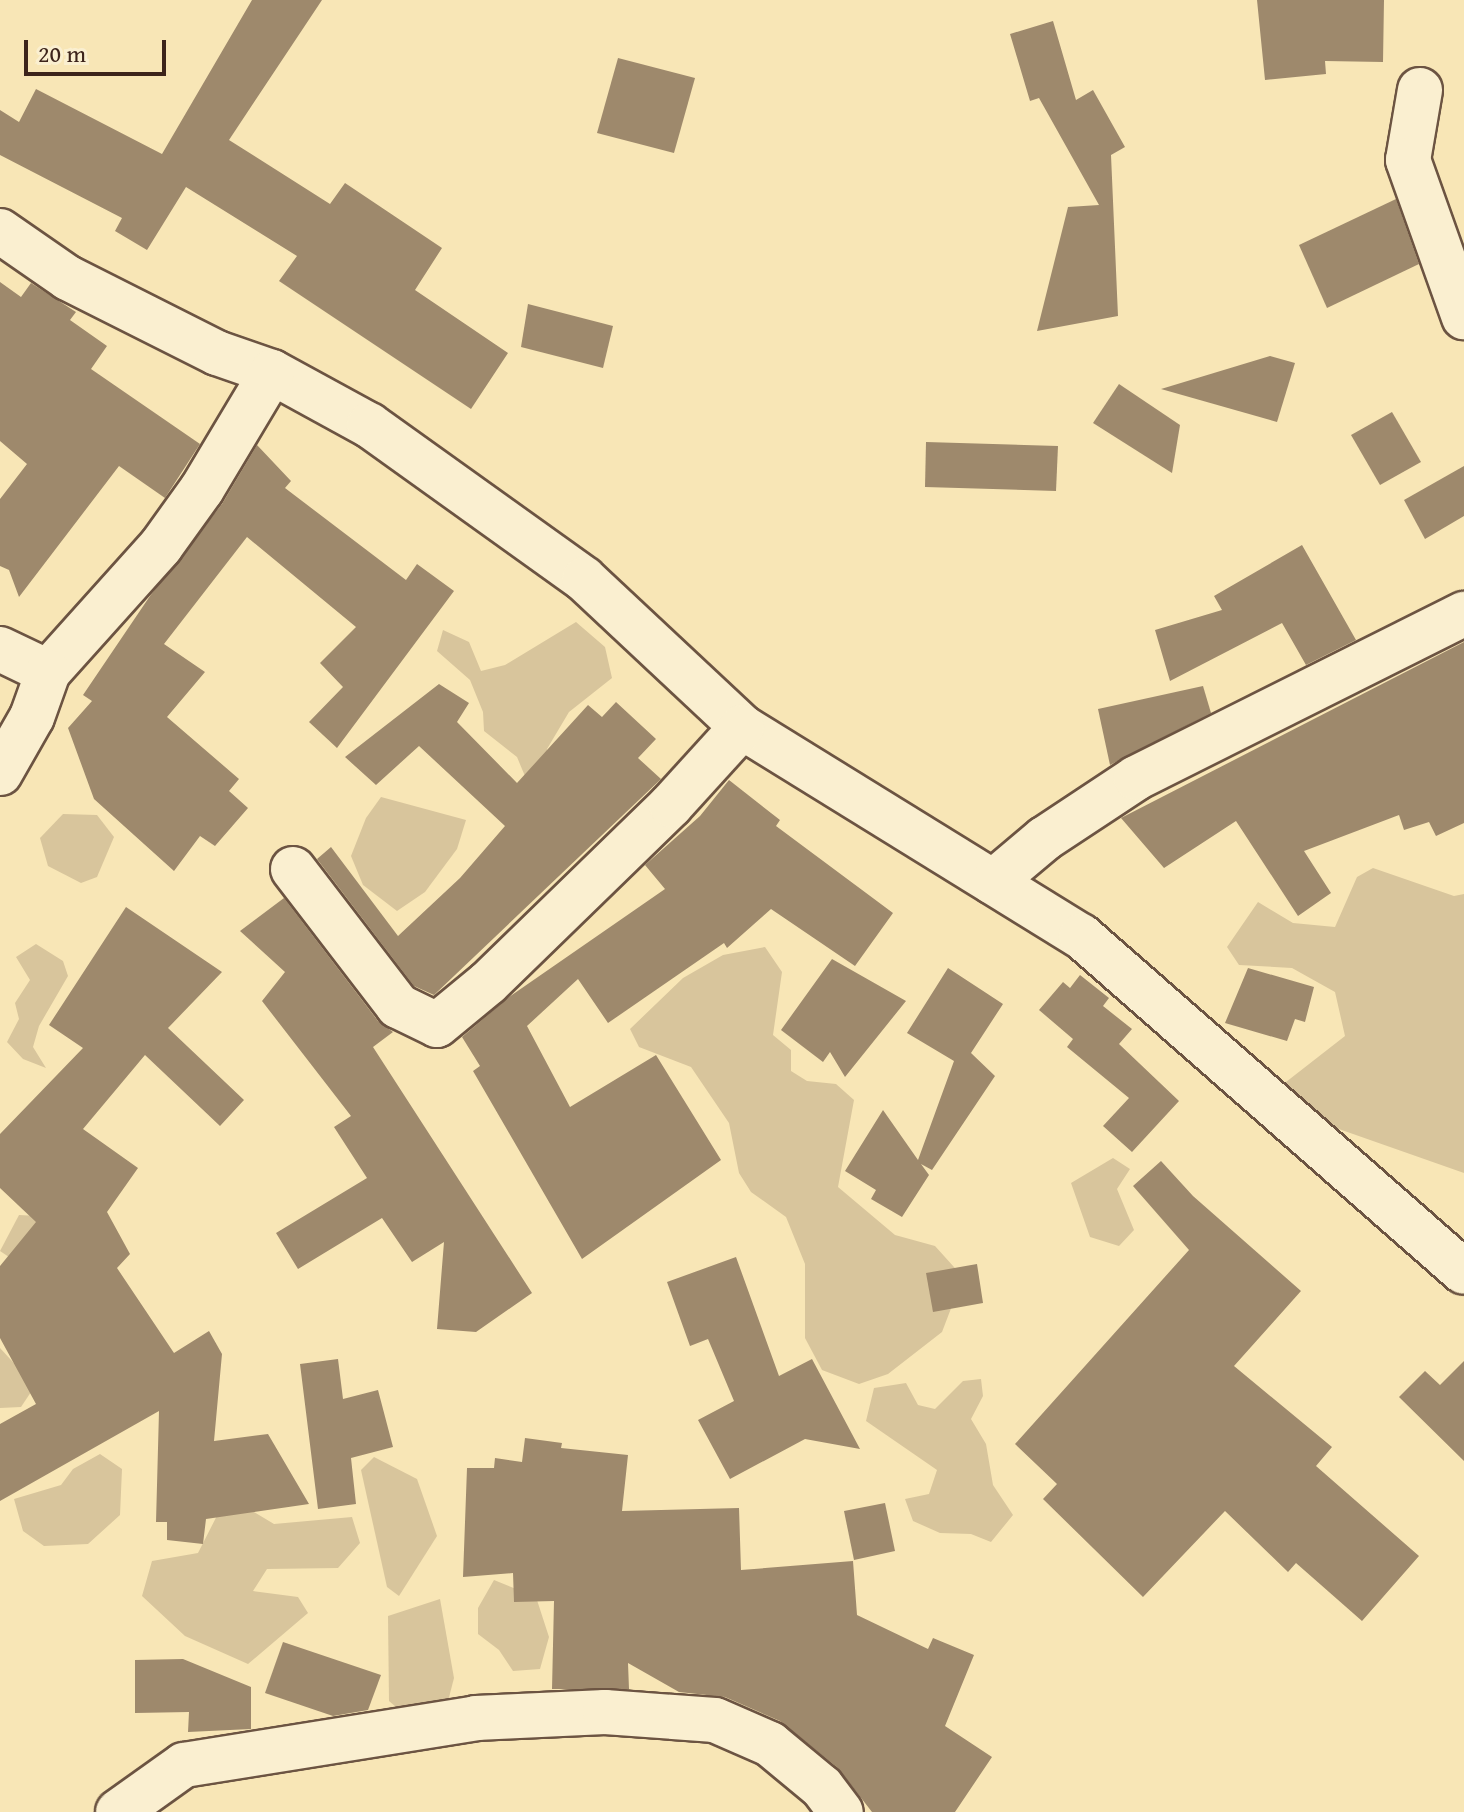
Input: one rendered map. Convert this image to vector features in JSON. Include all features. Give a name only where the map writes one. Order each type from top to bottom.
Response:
[{"type":"street","points":[[1420,90],[1408,160],[1464,317]]},
{"type":"street","points":[[0,231],[68,278],[217,353],[272,372],[369,425],[584,579],[742,727],[1081,936],[1464,1272]]},
{"type":"street","points":[[0,773],[32,717],[48,672],[161,546],[272,372]]},
{"type":"street","points":[[993,882],[1044,839],[1136,778],[1464,614]]},
{"type":"street","points":[[0,649],[48,672]]},
{"type":"street","points":[[293,869],[398,1006],[437,1025],[488,983],[671,805],[742,727]]},
{"type":"street","points":[[118,1812],[184,1765],[476,1718],[605,1712],[715,1720],[770,1744],[822,1787],[841,1812]]},
{"type":"shaded area","points":[[576,622],[605,647],[612,678],[569,712],[547,749],[551,776],[527,781],[517,757],[484,731],[483,712],[470,680],[437,651],[443,630],[469,642],[481,671],[505,665]]},
{"type":"shaded area","points":[[381,797],[466,820],[457,849],[425,892],[397,911],[363,885],[351,856],[366,818]]},
{"type":"shaded area","points":[[63,814],[97,815],[114,837],[97,877],[81,883],[48,866],[40,838]]},
{"type":"shaded area","points":[[1373,868],[1454,896],[1464,894],[1464,1173],[1336,1128],[1277,1089],[1345,1036],[1335,992],[1292,968],[1239,965],[1227,947],[1258,902],[1293,923],[1335,927],[1357,877]]},
{"type":"shaded area","points":[[36,944],[63,961],[68,976],[39,1026],[33,1047],[46,1068],[23,1059],[7,1042],[19,1019],[15,1003],[30,980],[16,957]]},
{"type":"shaded area","points":[[765,947],[782,972],[773,1035],[791,1050],[791,1071],[807,1081],[836,1084],[854,1100],[838,1187],[895,1235],[935,1246],[963,1277],[942,1332],[888,1374],[859,1384],[822,1370],[805,1338],[805,1264],[786,1217],[751,1192],[739,1173],[729,1123],[691,1067],[639,1047],[630,1029],[683,978],[723,955]]},
{"type":"shaded area","points":[[1113,1158],[1130,1169],[1117,1189],[1134,1230],[1119,1246],[1090,1237],[1071,1183]]},
{"type":"shaded area","points":[[19,1215],[38,1216],[42,1279],[0,1251]]},
{"type":"shaded area","points":[[0,1348],[35,1386],[21,1407],[0,1408]]},
{"type":"shaded area","points":[[981,1379],[983,1396],[971,1419],[986,1444],[993,1485],[1013,1515],[991,1542],[971,1534],[940,1533],[913,1521],[905,1499],[929,1494],[937,1470],[866,1421],[874,1388],[906,1383],[918,1405],[935,1409],[963,1381]]},
{"type":"shaded area","points":[[100,1454],[122,1469],[120,1515],[88,1544],[44,1546],[23,1531],[14,1499],[61,1485],[73,1469]]},
{"type":"shaded area","points":[[374,1457],[417,1479],[437,1536],[399,1596],[387,1587],[361,1470]]},
{"type":"shaded area","points":[[227,1496],[274,1524],[352,1517],[360,1543],[338,1568],[267,1569],[253,1591],[298,1597],[308,1613],[248,1664],[185,1636],[142,1596],[152,1561],[198,1553]]},
{"type":"shaded area","points":[[494,1580],[536,1597],[549,1637],[540,1669],[513,1671],[499,1650],[478,1634],[478,1608]]},
{"type":"shaded area","points":[[440,1599],[454,1678],[446,1709],[410,1719],[389,1701],[388,1616]]},
{"type":"building","points":[[252,0],[322,0],[229,140],[330,204],[345,183],[442,248],[415,290],[508,353],[471,409],[279,281],[297,256],[186,187],[147,250],[115,231],[122,218],[0,155],[0,110],[19,122],[36,89],[162,154]]},
{"type":"building","points":[[1257,0],[1384,0],[1383,62],[1325,61],[1326,74],[1265,80]]},
{"type":"building","points":[[1053,21],[1076,100],[1093,90],[1125,147],[1111,155],[1118,316],[1037,331],[1068,207],[1099,205],[1039,98],[1030,101],[1010,34]]},
{"type":"building","points":[[618,58],[695,78],[674,153],[597,133]]},
{"type":"building","points":[[1396,199],[1419,264],[1327,308],[1299,245]]},
{"type":"building","points":[[0,282],[21,297],[31,283],[76,312],[70,320],[107,346],[91,369],[200,444],[165,498],[119,466],[19,597],[9,570],[0,566],[0,499],[27,464],[0,441]]},
{"type":"building","points":[[528,304],[613,326],[603,368],[521,347]]},
{"type":"building","points":[[1270,356],[1295,363],[1277,422],[1161,389]]},
{"type":"building","points":[[1119,384],[1180,425],[1172,473],[1093,423]]},
{"type":"building","points":[[1392,412],[1421,462],[1380,485],[1351,435]]},
{"type":"building","points":[[926,442],[1058,446],[1056,491],[925,487]]},
{"type":"building","points":[[257,445],[291,481],[285,488],[406,580],[417,564],[454,591],[337,748],[309,722],[343,687],[320,663],[356,627],[247,537],[164,644],[205,672],[167,717],[239,779],[229,791],[248,808],[215,846],[200,836],[174,871],[94,799],[68,728],[92,701],[83,695],[150,596],[222,504]]},
{"type":"building","points":[[1464,466],[1464,516],[1425,539],[1404,500]]},
{"type":"building","points":[[1302,545],[1356,640],[1306,665],[1282,623],[1170,681],[1155,630],[1222,610],[1214,596]]},
{"type":"building","points":[[1464,642],[1464,823],[1436,836],[1429,822],[1404,830],[1399,815],[1304,851],[1331,893],[1298,916],[1236,821],[1164,868],[1121,818]]},
{"type":"building","points":[[439,684],[469,703],[457,722],[517,783],[588,705],[602,717],[616,702],[656,739],[638,758],[661,779],[434,995],[414,986],[317,859],[331,847],[398,936],[460,878],[505,826],[419,746],[376,785],[345,757]]},
{"type":"building","points":[[1203,686],[1211,713],[1110,765],[1098,709]]},
{"type":"building","points":[[729,780],[780,820],[776,826],[893,913],[855,966],[771,909],[727,948],[724,943],[608,1023],[578,979],[527,1026],[570,1107],[656,1055],[721,1160],[582,1259],[473,1071],[480,1066],[462,1037],[509,997],[665,889],[645,865],[700,816]]},
{"type":"building","points":[[284,898],[378,1021],[393,1032],[373,1047],[532,1293],[476,1332],[437,1329],[444,1242],[412,1262],[382,1218],[298,1269],[276,1233],[367,1178],[334,1127],[351,1116],[262,1001],[285,972],[240,931]]},
{"type":"building","points":[[126,907],[222,972],[168,1028],[244,1100],[220,1126],[145,1055],[83,1129],[138,1168],[107,1212],[130,1254],[117,1268],[174,1353],[209,1331],[222,1354],[214,1441],[268,1434],[309,1504],[206,1519],[203,1544],[167,1540],[167,1522],[156,1522],[159,1411],[0,1501],[0,1424],[36,1404],[0,1338],[0,1266],[36,1222],[0,1188],[0,1134],[83,1048],[49,1025]]},
{"type":"building","points":[[832,959],[906,1001],[845,1077],[830,1052],[823,1062],[781,1030]]},
{"type":"building","points":[[948,968],[1003,1004],[971,1053],[995,1076],[932,1170],[921,1164],[929,1175],[902,1217],[871,1199],[876,1190],[845,1171],[883,1110],[918,1160],[954,1061],[907,1033]]},
{"type":"building","points":[[1248,968],[1314,987],[1305,1022],[1295,1019],[1287,1041],[1225,1023]]},
{"type":"building","points":[[1080,975],[1109,998],[1103,1006],[1132,1029],[1119,1044],[1179,1101],[1132,1152],[1103,1126],[1129,1098],[1067,1047],[1073,1039],[1039,1010],[1063,982],[1070,988]]},
{"type":"building","points":[[1161,1161],[1193,1196],[1301,1291],[1234,1366],[1332,1447],[1316,1466],[1419,1556],[1362,1621],[1296,1563],[1288,1572],[1225,1511],[1143,1597],[1043,1499],[1057,1484],[1015,1444],[1189,1250],[1133,1186]]},
{"type":"building","points":[[736,1257],[779,1376],[812,1359],[860,1449],[805,1439],[730,1479],[698,1420],[734,1401],[708,1339],[690,1346],[667,1282]]},
{"type":"building","points":[[977,1264],[983,1303],[933,1312],[926,1273]]},
{"type":"building","points":[[338,1359],[343,1399],[378,1390],[393,1447],[351,1458],[356,1504],[318,1509],[300,1364]]},
{"type":"building","points":[[1464,1361],[1464,1461],[1399,1397],[1425,1371],[1440,1385]]},
{"type":"building","points":[[525,1438],[562,1443],[561,1448],[628,1455],[622,1511],[739,1508],[741,1570],[853,1561],[857,1615],[928,1649],[933,1638],[974,1655],[945,1726],[992,1757],[955,1812],[872,1812],[838,1768],[780,1721],[725,1697],[679,1692],[628,1663],[629,1689],[552,1689],[554,1601],[514,1602],[513,1573],[463,1577],[467,1468],[494,1468],[495,1458],[522,1462]]},
{"type":"building","points":[[885,1503],[895,1551],[854,1560],[844,1511]]},
{"type":"building","points":[[283,1642],[381,1675],[368,1710],[333,1716],[265,1693]]},
{"type":"building","points":[[183,1659],[251,1687],[251,1729],[188,1732],[189,1712],[135,1713],[135,1660]]}]
